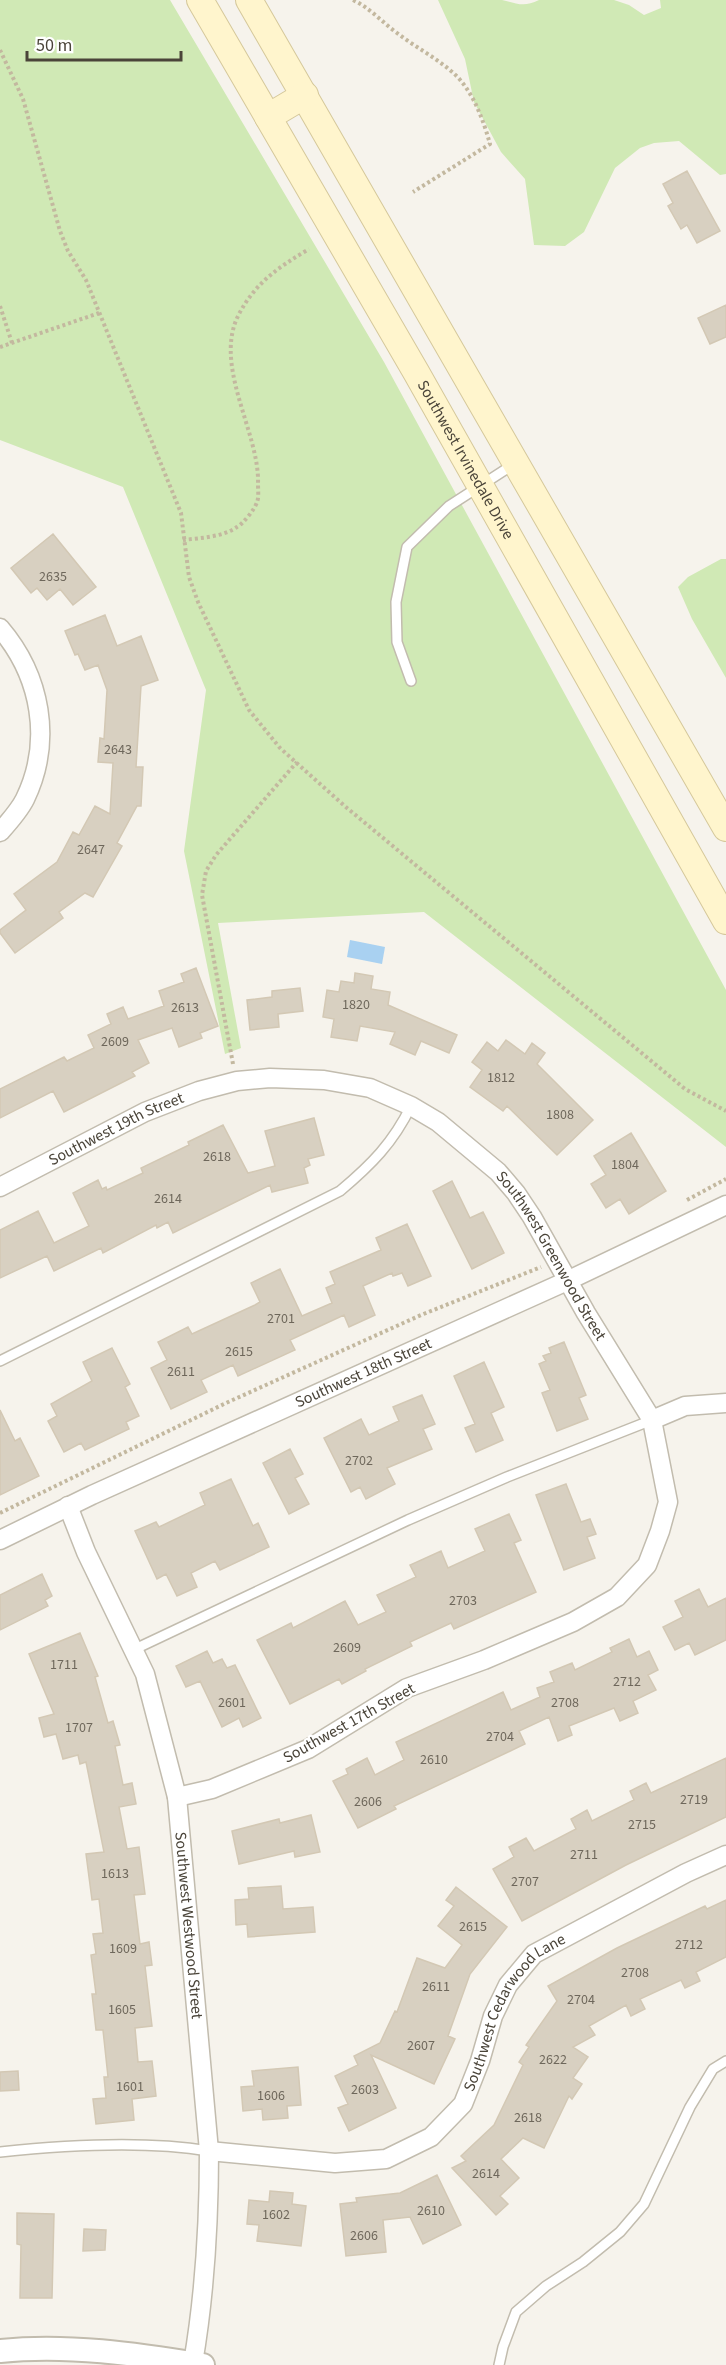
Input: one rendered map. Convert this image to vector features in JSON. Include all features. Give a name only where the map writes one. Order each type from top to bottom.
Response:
[{"type":"main road","name":"Southwest Irvinedale Drive","points":[[200,0],[416,372],[726,921]]},
{"type":"main road","points":[[249,0],[726,828]]},
{"type":"main road","points":[[268,117],[305,95]]},
{"type":"street","points":[[0,628],[15,646],[30,675],[39,705],[41,733],[38,769],[24,801],[0,832]]},
{"type":"street","name":"Southwest Greenwood Street","points":[[237,1081],[270,1078],[324,1080],[370,1088],[411,1106],[438,1122],[498,1172],[516,1193],[652,1420],[668,1502],[647,1565],[617,1597]]},
{"type":"street","name":"Southwest 19th Street","points":[[0,1187],[145,1112],[199,1091],[237,1081]]},
{"type":"street","name":"Southwest 18th Street","points":[[0,1540],[68,1506],[567,1281],[726,1205]]},
{"type":"street","points":[[652,1420],[685,1406],[726,1403]]},
{"type":"street","name":"Southwest Westwood Street","points":[[68,1506],[86,1552],[145,1674],[177,1797],[209,2151],[209,2199],[198,2364]]},
{"type":"street","name":"Southwest 17th Street","points":[[177,1797],[212,1789],[308,1749],[407,1688],[484,1660],[573,1622],[617,1597]]},
{"type":"street","name":"Southwest Cedarwood Lane","points":[[209,2151],[335,2163],[386,2159],[431,2137],[463,2104],[480,2061],[493,2016],[508,1985],[534,1954],[686,1873],[726,1855]]},
{"type":"street","points":[[0,2351],[26,2349],[137,2354],[198,2364]]},
{"type":"lane","points":[[411,681],[397,642],[396,602],[407,547],[449,506],[516,463]]},
{"type":"lane","points":[[0,1361],[340,1191],[374,1162],[402,1125],[411,1106]]},
{"type":"lane","points":[[133,1650],[408,1520],[507,1477],[652,1420]]},
{"type":"lane","points":[[499,2365],[502,2347],[516,2312],[546,2286],[583,2262],[620,2232],[644,2204],[690,2107],[713,2069],[726,2061]]},
{"type":"lane","points":[[0,2152],[138,2145],[209,2151]]},
{"type":"path","points":[[353,0],[453,72],[472,98],[485,125],[490,144],[413,192]]},
{"type":"path","points":[[0,50],[23,99],[60,231],[68,251],[86,280],[181,513],[189,577],[198,602],[249,710],[280,748],[347,808],[685,1089],[726,1111]]},
{"type":"path","points":[[183,540],[218,535],[237,527],[257,502],[258,472],[233,376],[232,343],[238,316],[253,291],[275,269],[309,249]]},
{"type":"path","points":[[0,306],[12,343]]},
{"type":"path","points":[[0,347],[99,312]]},
{"type":"path","points":[[237,1081],[202,895],[206,871],[216,855],[297,762]]},
{"type":"path","points":[[679,1205],[726,1179]]},
{"type":"path","points":[[0,1513],[237,1398],[421,1315],[558,1261]]},
{"type":"green space","points":[[0,0],[170,0],[384,362],[726,990],[726,1147],[424,912],[218,923],[241,1048],[225,1054],[184,851],[206,690],[123,487],[0,440]]},
{"type":"green space","points":[[438,0],[502,0],[524,4],[539,0],[614,0],[629,5],[644,15],[661,8],[660,0],[726,0],[726,174],[720,175],[679,141],[654,143],[640,148],[615,168],[584,232],[565,246],[534,245],[525,179],[501,152],[474,102],[465,59]]},
{"type":"green space","points":[[721,559],[726,559],[726,678],[692,619],[678,587],[688,577]]},
{"type":"water","points":[[350,940],[385,947],[382,964],[347,957]]},
{"type":"building","points":[[687,171],[720,231],[697,243],[687,225],[681,229],[668,206],[673,203],[663,184]]},
{"type":"building","points":[[726,305],[726,337],[710,344],[698,318]]},
{"type":"building","points":[[53,534],[96,587],[73,605],[60,589],[47,600],[37,588],[31,593],[11,568]]},
{"type":"building","points":[[105,615],[117,646],[141,636],[158,680],[141,686],[136,767],[143,767],[141,806],[137,806],[117,843],[122,846],[93,897],[85,893],[59,912],[63,918],[15,953],[0,933],[0,930],[26,910],[14,894],[57,862],[73,832],[79,835],[95,806],[110,814],[113,763],[98,762],[100,738],[104,739],[107,690],[98,665],[85,670],[78,654],[75,655],[65,631]]},
{"type":"building","points":[[196,968],[218,1026],[200,1033],[202,1038],[179,1047],[172,1028],[138,1040],[149,1063],[132,1072],[135,1076],[64,1112],[53,1091],[0,1118],[0,1089],[64,1057],[67,1061],[94,1048],[88,1035],[111,1024],[107,1014],[123,1007],[128,1019],[164,1006],[159,991],[184,982],[181,974]]},
{"type":"building","points":[[355,973],[373,976],[371,989],[390,992],[388,1005],[457,1035],[449,1053],[421,1041],[415,1055],[390,1044],[395,1032],[360,1026],[357,1041],[331,1037],[334,1019],[323,1017],[327,990],[339,992],[341,981],[354,983]]},
{"type":"building","points":[[300,988],[303,1011],[278,1014],[279,1027],[250,1030],[247,1000],[272,997],[272,991]]},
{"type":"building","points":[[506,1040],[525,1054],[532,1043],[545,1053],[537,1064],[593,1120],[557,1155],[507,1106],[503,1111],[470,1087],[482,1070],[472,1062],[487,1042],[498,1051]]},
{"type":"building","points":[[314,1118],[324,1155],[308,1159],[310,1165],[304,1168],[308,1183],[272,1192],[270,1185],[173,1233],[168,1222],[157,1228],[156,1225],[103,1253],[101,1248],[54,1271],[47,1256],[0,1278],[0,1230],[38,1211],[54,1243],[89,1226],[73,1193],[98,1180],[102,1189],[106,1187],[107,1190],[143,1173],[141,1168],[189,1145],[188,1142],[223,1125],[248,1173],[275,1166],[265,1131]]},
{"type":"building","points":[[631,1133],[666,1191],[629,1214],[620,1199],[606,1208],[591,1184],[606,1175],[594,1156]]},
{"type":"building","points":[[452,1181],[470,1218],[483,1212],[504,1253],[472,1269],[433,1191]]},
{"type":"building","points":[[407,1224],[431,1276],[408,1286],[402,1273],[393,1276],[392,1273],[363,1286],[375,1315],[349,1327],[344,1315],[290,1340],[295,1350],[238,1376],[233,1365],[201,1380],[207,1392],[171,1409],[151,1368],[167,1360],[158,1342],[188,1327],[192,1334],[255,1305],[260,1302],[251,1283],[280,1269],[302,1316],[332,1303],[326,1288],[335,1284],[330,1272],[381,1250],[376,1238]]},
{"type":"building","points":[[564,1342],[586,1395],[579,1398],[588,1419],[557,1431],[542,1393],[550,1390],[539,1364],[546,1361],[543,1356],[551,1353],[549,1348]]},
{"type":"building","points":[[112,1348],[130,1384],[125,1387],[139,1416],[126,1422],[129,1429],[85,1450],[81,1443],[64,1452],[48,1421],[57,1416],[51,1404],[92,1381],[83,1362]]},
{"type":"building","points":[[484,1362],[504,1407],[491,1413],[503,1440],[476,1452],[465,1428],[475,1424],[454,1376]]},
{"type":"building","points":[[422,1395],[435,1424],[423,1429],[432,1449],[387,1468],[395,1484],[366,1499],[360,1487],[351,1492],[324,1438],[361,1419],[369,1435],[399,1421],[393,1407]]},
{"type":"building","points":[[0,1410],[15,1441],[20,1438],[39,1476],[0,1495]]},
{"type":"building","points":[[290,1449],[303,1474],[295,1478],[309,1504],[289,1514],[263,1463]]},
{"type":"building","points":[[231,1479],[253,1526],[258,1523],[269,1547],[220,1570],[215,1561],[191,1573],[197,1587],[177,1596],[166,1574],[157,1579],[135,1531],[156,1522],[159,1527],[205,1505],[200,1493]]},
{"type":"building","points":[[566,1484],[581,1522],[590,1519],[596,1534],[587,1537],[595,1558],[564,1570],[536,1495]]},
{"type":"building","points":[[509,1514],[521,1540],[514,1543],[536,1592],[454,1629],[451,1623],[410,1642],[412,1646],[365,1669],[366,1671],[342,1684],[339,1679],[290,1704],[257,1640],[291,1623],[293,1628],[345,1601],[358,1625],[386,1612],[377,1595],[416,1577],[410,1565],[441,1551],[448,1568],[485,1551],[475,1529]]},
{"type":"building","points":[[42,1574],[52,1596],[45,1600],[48,1606],[0,1630],[0,1595]]},
{"type":"building","points":[[699,1589],[708,1607],[726,1598],[726,1640],[695,1655],[689,1643],[675,1650],[663,1627],[683,1617],[675,1601]]},
{"type":"building","points":[[80,1633],[98,1676],[95,1677],[108,1723],[113,1721],[120,1745],[115,1746],[123,1785],[132,1783],[136,1804],[119,1807],[127,1849],[139,1847],[145,1894],[134,1895],[140,1944],[149,1942],[152,1965],[145,1966],[152,2026],[135,2028],[138,2062],[152,2061],[156,2096],[132,2099],[134,2120],[96,2124],[93,2099],[106,2098],[104,2077],[108,2077],[103,2030],[96,2030],[92,1994],[96,1994],[91,1955],[96,1954],[93,1934],[103,1933],[99,1899],[92,1900],[86,1854],[104,1852],[86,1762],[80,1764],[78,1755],[63,1759],[56,1734],[44,1737],[39,1718],[54,1714],[29,1654]]},
{"type":"building","points":[[629,1639],[637,1657],[649,1651],[658,1670],[648,1675],[656,1690],[633,1701],[638,1713],[620,1721],[614,1708],[569,1726],[572,1735],[558,1741],[549,1717],[519,1731],[525,1744],[394,1806],[396,1809],[358,1828],[333,1781],[348,1774],[346,1769],[367,1758],[375,1775],[404,1760],[396,1742],[503,1692],[511,1710],[540,1697],[537,1688],[554,1682],[550,1672],[572,1663],[575,1670],[612,1652],[610,1648]]},
{"type":"building","points":[[207,1651],[213,1663],[222,1659],[227,1668],[235,1665],[261,1718],[243,1727],[239,1718],[222,1727],[200,1681],[186,1687],[176,1666]]},
{"type":"building","points":[[726,1758],[726,1817],[626,1865],[522,1921],[493,1869],[514,1857],[509,1847],[526,1838],[534,1851],[576,1829],[571,1819],[587,1810],[592,1821],[634,1800],[630,1791],[646,1783],[651,1793]]},
{"type":"building","points":[[311,1815],[320,1852],[295,1857],[294,1851],[239,1864],[232,1831],[279,1819],[280,1823]]},
{"type":"building","points":[[281,1886],[283,1909],[313,1907],[315,1932],[248,1937],[247,1924],[236,1925],[235,1900],[249,1899],[248,1888]]},
{"type":"building","points":[[456,1887],[507,1927],[470,1974],[448,2036],[455,2039],[434,2084],[371,2055],[396,2108],[349,2131],[338,2108],[348,2104],[335,2076],[358,2065],[354,2056],[380,2043],[395,2011],[397,2012],[417,1958],[445,1968],[462,1945],[438,1926],[454,1906],[446,1900]]},
{"type":"building","points":[[726,1900],[726,1957],[696,1972],[700,1981],[685,1988],[681,1980],[640,1999],[645,2009],[631,2016],[626,2005],[589,2026],[595,2035],[573,2047],[588,2057],[573,2078],[582,2084],[572,2099],[569,2096],[544,2148],[523,2138],[501,2159],[519,2178],[500,2196],[508,2204],[496,2215],[452,2168],[466,2161],[461,2156],[494,2125],[523,2065],[519,2062],[529,2047],[526,2045],[557,2001],[548,1986],[617,1948],[705,1906],[707,1909]]},
{"type":"building","points":[[298,2067],[301,2105],[287,2106],[288,2118],[263,2120],[262,2109],[243,2111],[241,2087],[254,2086],[252,2071]]},
{"type":"building","points":[[18,2071],[19,2090],[0,2091],[0,2072]]},
{"type":"building","points":[[437,2175],[461,2225],[423,2244],[410,2217],[383,2220],[386,2252],[346,2256],[340,2204],[357,2202],[356,2198],[400,2193]]},
{"type":"building","points":[[270,2191],[293,2193],[292,2204],[306,2206],[301,2246],[257,2241],[259,2225],[247,2224],[249,2200],[269,2202]]},
{"type":"building","points":[[17,2213],[54,2214],[52,2298],[20,2298],[21,2245],[17,2244]]},
{"type":"building","points":[[84,2229],[106,2230],[105,2250],[83,2251]]}]
